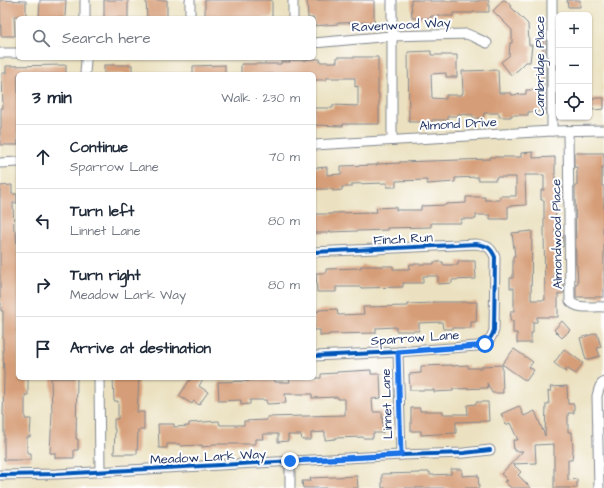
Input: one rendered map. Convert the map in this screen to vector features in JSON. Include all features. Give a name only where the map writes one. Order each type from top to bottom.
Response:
[{"type":"street","points":[[85,0],[85,16]]},
{"type":"street","points":[[190,0],[190,16]]},
{"type":"street","points":[[293,0],[293,16]]},
{"type":"street","points":[[392,0],[392,140]]},
{"type":"street","name":"Cambridge Place","points":[[552,0],[552,131]]},
{"type":"street","name":"Ravenwood Way","points":[[316,43],[391,36],[467,34],[487,43]]},
{"type":"street","points":[[0,53],[16,53]]},
{"type":"street","points":[[86,60],[86,72]]},
{"type":"street","name":"Almond Drive","points":[[316,145],[552,131],[604,130]]},
{"type":"street","name":"Almondwood Place","points":[[568,131],[570,301],[577,306],[604,307]]},
{"type":"street","points":[[0,163],[16,162]]},
{"type":"street","name":"Finch Run","points":[[316,252],[476,244],[486,246],[491,250]]},
{"type":"street","name":"Sparrow Lane","points":[[316,356],[398,352],[477,346],[485,344],[492,337],[494,330],[495,257],[491,250]]},
{"type":"street","name":"Linnet Lane","points":[[398,352],[401,455]]},
{"type":"street","points":[[99,380],[100,472]]},
{"type":"street","points":[[599,488],[598,396],[601,384],[604,382]]},
{"type":"street","name":"Meadow Lark Way","points":[[0,475],[100,472],[401,455],[464,453],[490,450]]},
{"type":"street","points":[[290,461],[290,488]]},
{"type":"building","points":[[0,0],[26,1],[26,16],[14,16],[15,36],[1,36]]},
{"type":"building","points":[[40,0],[66,0],[65,16],[39,16]]},
{"type":"building","points":[[104,0],[128,0],[128,16],[104,16]]},
{"type":"building","points":[[146,0],[167,0],[167,16],[147,16]]},
{"type":"building","points":[[205,0],[272,0],[272,16],[205,16]]},
{"type":"building","points":[[307,0],[374,0],[374,22],[338,23],[316,26],[316,16],[308,16]]},
{"type":"building","points":[[411,0],[489,0],[489,12],[453,13],[453,16],[412,18]]},
{"type":"building","points":[[503,0],[505,0],[528,24],[529,45],[532,45],[530,62],[526,62],[511,75],[501,62],[509,56],[510,43],[512,43],[512,30],[493,11]]},
{"type":"building","points":[[567,0],[580,0],[580,7],[568,7]]},
{"type":"building","points":[[543,34],[546,34],[546,114],[543,114],[543,111],[528,112],[528,115],[499,117],[499,113],[484,113],[483,118],[473,118],[473,115],[458,114],[458,116],[448,116],[448,120],[409,122],[408,52],[431,51],[431,55],[457,55],[457,77],[446,77],[446,73],[431,74],[432,98],[446,99],[446,95],[462,95],[462,71],[498,70],[499,93],[511,93],[511,95],[526,94],[526,90],[543,90]]},
{"type":"building","points":[[337,57],[378,57],[379,124],[343,124],[343,126],[316,125],[316,108],[333,108],[333,105],[358,106],[358,86],[355,87],[355,78],[326,78],[326,80],[316,80],[316,72],[241,72],[241,64],[281,64],[281,62],[290,62],[290,60],[316,59],[320,59],[320,62],[337,62]]},
{"type":"building","points":[[66,65],[66,72],[16,72],[16,145],[0,145],[1,108],[3,108],[2,73],[6,73],[6,66]]},
{"type":"building","points":[[104,65],[132,65],[132,72],[104,72]]},
{"type":"building","points":[[225,65],[225,72],[193,72],[193,66]]},
{"type":"building","points":[[592,98],[604,98],[604,109],[592,110]]},
{"type":"building","points":[[533,152],[533,158],[555,157],[555,188],[563,188],[563,199],[556,201],[555,234],[563,235],[563,247],[558,247],[558,262],[554,262],[554,281],[560,281],[560,284],[564,284],[564,293],[558,294],[558,317],[537,317],[537,322],[533,322],[531,343],[517,343],[517,333],[513,333],[513,321],[510,321],[511,311],[514,311],[514,288],[510,288],[510,278],[513,278],[513,256],[515,256],[512,233],[532,231],[531,300],[545,300],[544,200],[541,200],[541,190],[544,190],[544,175],[525,175],[526,205],[508,206],[508,219],[490,219],[490,215],[476,215],[476,219],[461,219],[461,223],[431,223],[431,227],[387,228],[387,230],[316,233],[316,214],[377,212],[376,208],[396,207],[396,210],[421,210],[421,206],[466,203],[466,197],[485,197],[485,200],[500,200],[500,196],[516,196],[516,177],[496,177],[496,180],[478,180],[478,177],[455,178],[455,182],[427,184],[427,180],[396,181],[396,187],[387,187],[387,183],[352,184],[352,187],[342,187],[342,190],[333,191],[333,189],[316,189],[316,168],[327,167],[327,175],[341,174],[341,166],[377,165],[400,162],[490,159],[490,157],[521,157],[521,153]]},
{"type":"building","points":[[574,153],[604,153],[602,186],[604,186],[604,297],[576,297],[576,284],[578,284],[576,265],[575,186],[577,186],[577,167],[574,167]]},
{"type":"building","points":[[12,185],[12,194],[16,194],[16,203],[13,203],[14,231],[16,231],[16,380],[28,380],[28,395],[25,395],[25,419],[31,419],[30,437],[27,437],[27,453],[31,453],[31,460],[4,460],[3,311],[1,311],[0,303],[0,186]]},
{"type":"building","points":[[458,261],[475,261],[476,279],[452,280],[452,283],[438,284],[438,276],[423,276],[423,283],[403,283],[403,287],[336,287],[336,292],[317,292],[316,273],[326,273],[326,269],[361,268],[361,266],[393,266],[393,269],[409,269],[410,264],[434,264],[434,262],[443,262],[443,265],[458,265]]},
{"type":"building","points":[[477,302],[476,322],[471,322],[471,328],[443,329],[442,322],[419,323],[419,331],[396,331],[396,327],[376,328],[376,333],[329,334],[320,336],[320,330],[316,330],[316,312],[319,310],[337,309],[338,315],[364,314],[363,307],[408,306],[408,304]]},
{"type":"building","points":[[562,321],[570,330],[562,338],[554,330]]},
{"type":"building","points":[[597,333],[601,347],[597,348],[600,356],[586,360],[580,338]]},
{"type":"building","points":[[514,349],[533,362],[529,367],[534,370],[526,381],[502,364]]},
{"type":"building","points":[[564,349],[583,363],[576,374],[566,368],[566,372],[554,363]]},
{"type":"building","points":[[468,365],[468,368],[482,368],[482,366],[502,365],[503,393],[492,393],[487,383],[488,388],[453,389],[453,391],[434,392],[434,390],[410,390],[409,374],[421,373],[421,366]]},
{"type":"building","points":[[371,370],[371,374],[380,374],[381,398],[372,399],[373,412],[382,412],[383,433],[373,433],[373,438],[335,438],[325,440],[325,432],[311,433],[311,440],[302,440],[301,435],[288,435],[288,441],[278,442],[278,434],[263,434],[264,439],[255,439],[255,444],[212,444],[212,446],[202,447],[202,445],[180,446],[180,444],[167,444],[167,448],[159,448],[158,424],[174,424],[174,427],[189,426],[189,423],[219,421],[220,425],[244,425],[244,421],[267,420],[267,417],[345,415],[345,399],[338,399],[338,397],[312,398],[312,394],[285,394],[286,403],[267,404],[266,400],[250,400],[250,404],[241,405],[241,400],[219,401],[218,382],[274,380],[275,382],[290,382],[290,380],[316,380],[316,378],[321,378],[321,374]]},
{"type":"building","points":[[51,380],[77,380],[76,439],[78,439],[78,450],[74,450],[74,458],[55,458],[55,453],[50,453],[52,413]]},
{"type":"building","points":[[113,380],[139,380],[137,412],[144,412],[144,430],[138,430],[137,454],[114,454],[114,419],[118,419],[118,401],[114,401]]},
{"type":"building","points":[[190,380],[203,380],[199,386],[208,392],[199,405],[194,401],[192,404],[179,396]]},
{"type":"building","points":[[567,386],[568,404],[574,404],[574,413],[568,413],[568,432],[572,432],[573,450],[572,460],[568,460],[568,480],[577,479],[577,488],[554,488],[554,444],[535,445],[536,463],[513,464],[521,472],[518,475],[531,488],[511,488],[504,481],[508,481],[501,474],[523,451],[514,451],[513,440],[518,440],[510,423],[506,425],[501,414],[519,406],[524,416],[535,411],[545,436],[546,404],[549,404],[548,391],[551,391],[550,387]]},
{"type":"building","points":[[476,402],[488,402],[489,421],[456,422],[456,433],[421,435],[421,431],[411,431],[411,408],[420,408],[420,411],[443,411],[443,414],[468,414],[467,405],[476,404]]},
{"type":"building","points":[[451,469],[462,469],[462,476],[478,475],[479,488],[382,488],[382,474],[430,472],[430,475],[451,474]]},
{"type":"building","points":[[357,476],[358,488],[303,488],[302,481],[311,481],[310,478]]},
{"type":"cycle path","points":[[316,252],[476,244],[488,247],[495,257],[494,330],[490,339],[483,344],[477,346],[398,352],[316,356]]},
{"type":"cycle path","points":[[0,475],[57,474],[401,455],[464,453],[490,450]]},
{"type":"route","points":[[290,461],[401,455],[398,352],[477,346],[485,344]]}]
